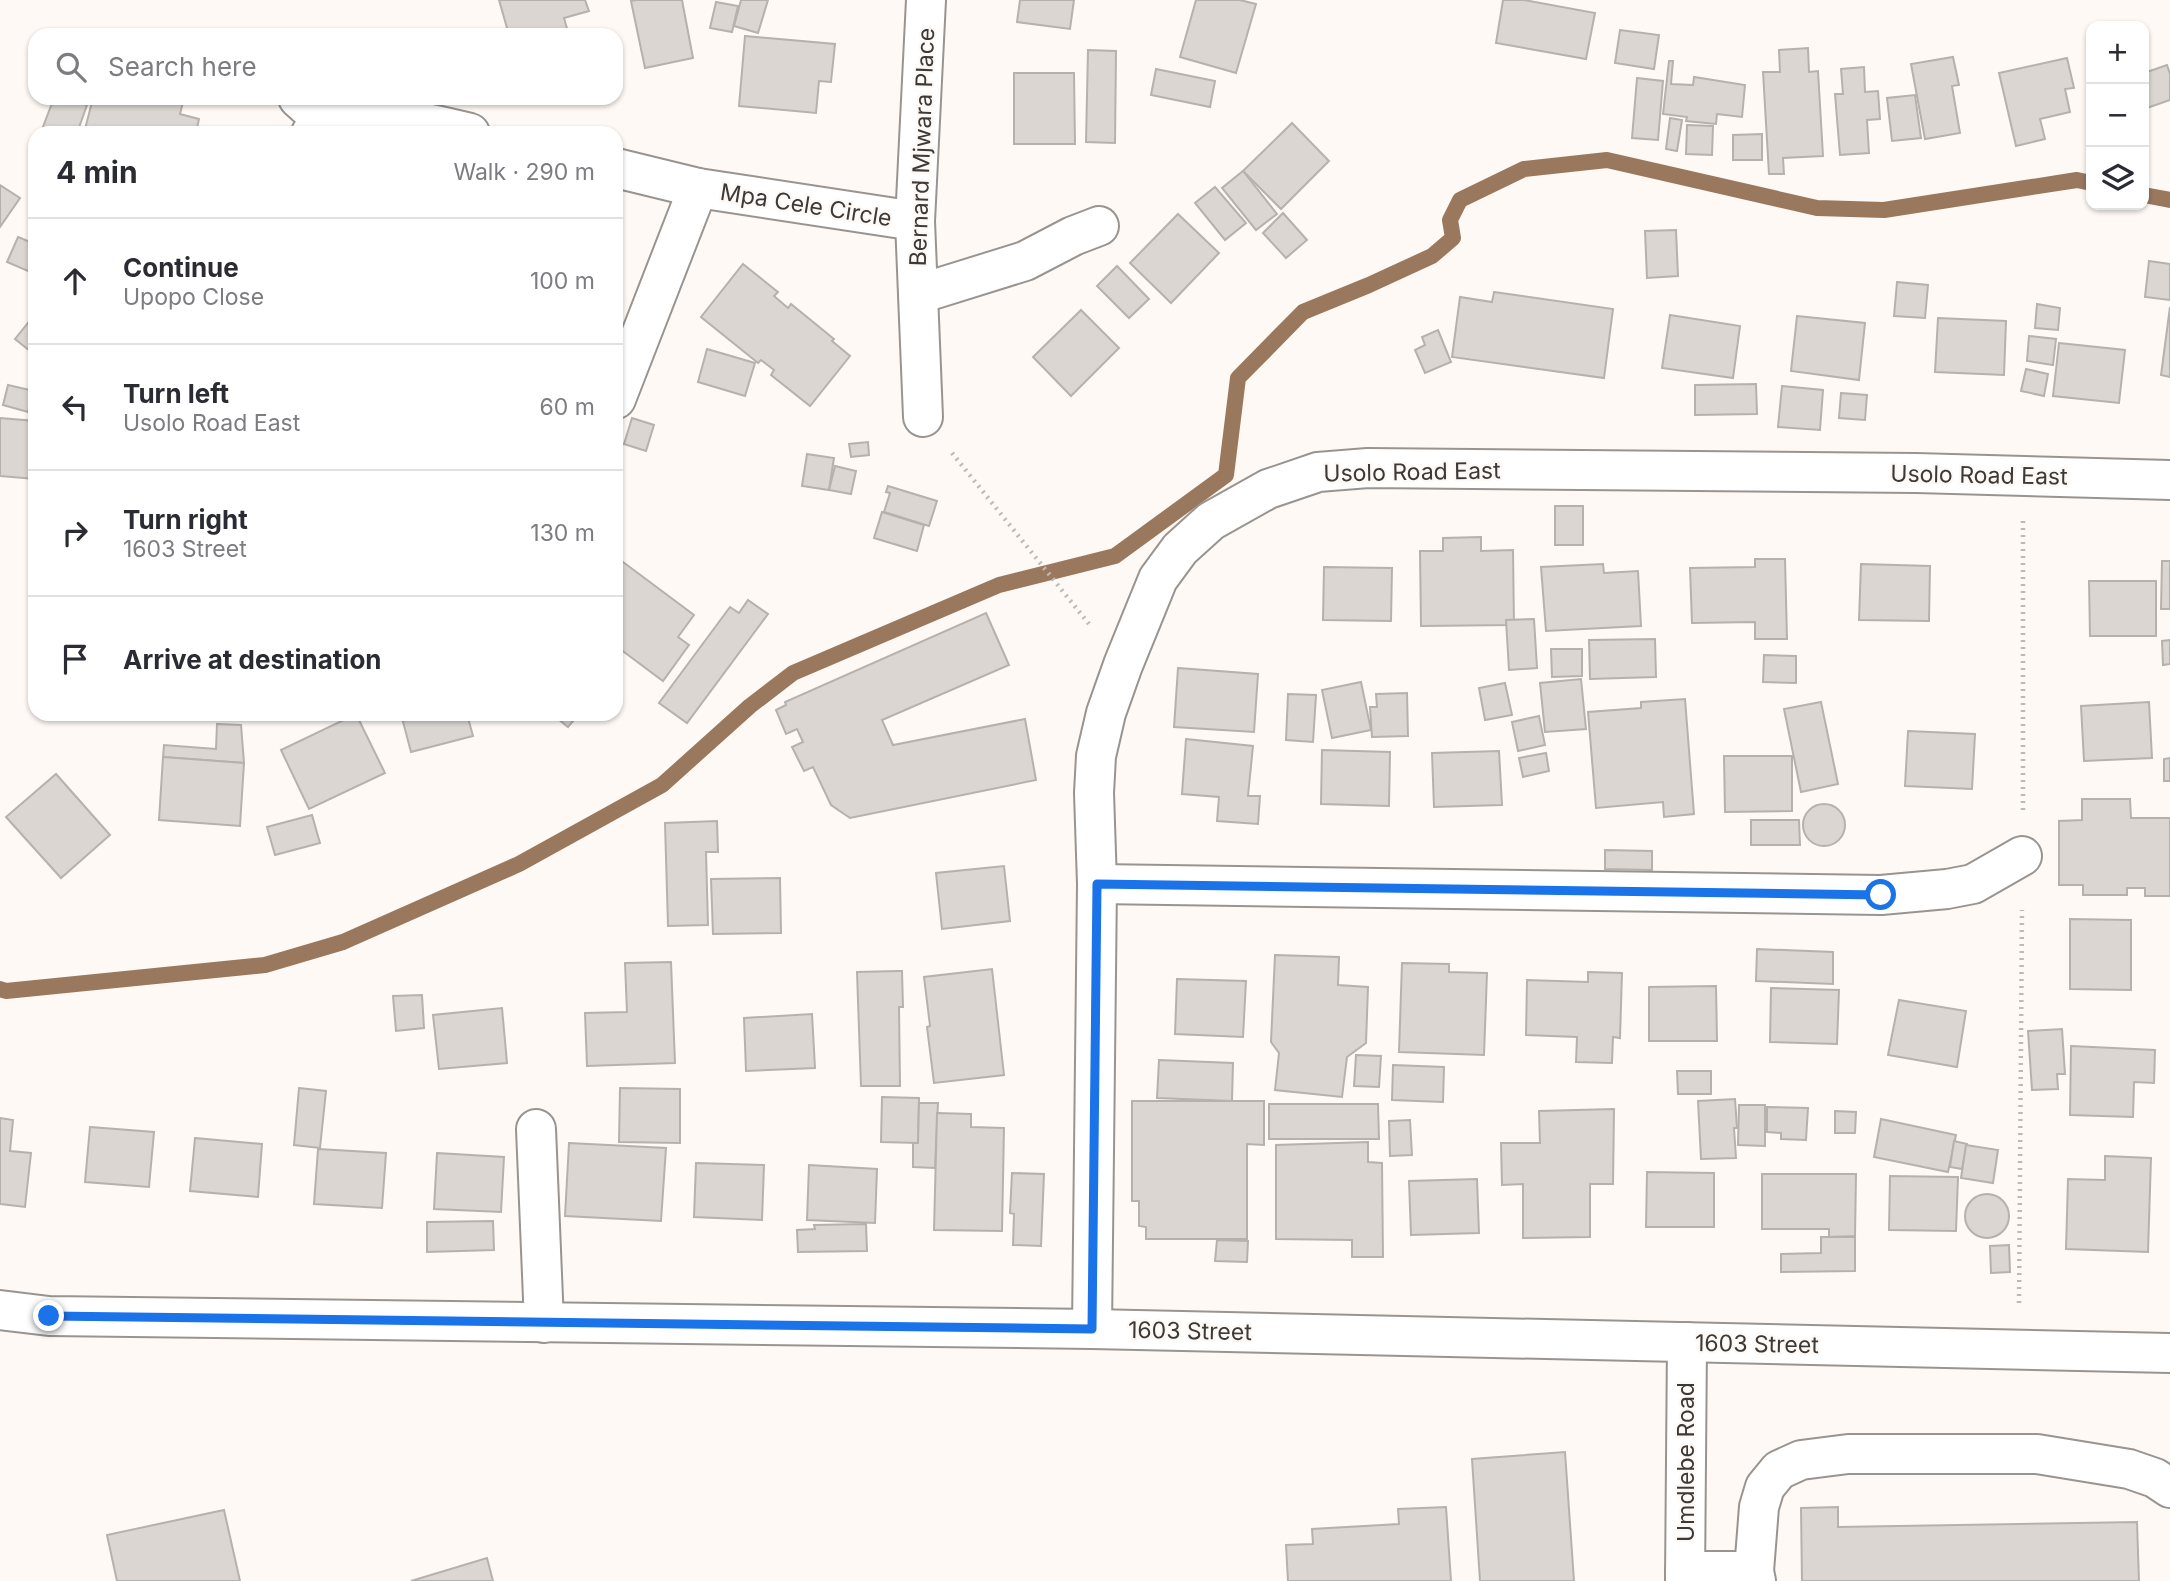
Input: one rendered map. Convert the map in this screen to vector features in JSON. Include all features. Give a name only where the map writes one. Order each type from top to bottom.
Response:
[{"type":"street","name":"Bernard Mjwara Place","points":[[923,417],[915,221],[926,0]]},
{"type":"street","points":[[303,105],[317,126]]},
{"type":"street","points":[[329,126],[364,116],[440,126]]},
{"type":"street","name":"Mpa Cele Circle","points":[[623,170],[698,188],[915,221]]},
{"type":"street","name":"Mpa Cele Circle","points":[[623,381],[698,188]]},
{"type":"street","name":"Bernard Mjwara Place","points":[[919,294],[1025,261],[1099,226]]},
{"type":"street","name":"Usolo Road East","points":[[1092,1329],[1096,756],[1106,713],[1158,579],[1180,550],[1211,521],[1268,489],[1318,472],[1368,468],[1916,472],[2170,480]]},
{"type":"street","points":[[1097,884],[1881,895],[1973,884],[2022,856]]},
{"type":"street","points":[[536,1129],[544,1323]]},
{"type":"street","name":"1603 Street","points":[[0,1310],[49,1316],[1092,1329],[2170,1353]]},
{"type":"street","name":"Umdlebe Road","points":[[1685,1576],[1687,1342]]},
{"type":"street","points":[[1685,1576],[1755,1576],[1759,1507],[1765,1487],[1779,1470],[1801,1460],[1848,1454],[2036,1454],[2129,1469],[2155,1478],[2170,1488]]},
{"type":"path","points":[[923,417],[1074,605]]},
{"type":"building","points":[[499,0],[585,0],[589,11],[564,18],[567,28],[507,28]]},
{"type":"building","points":[[682,0],[693,58],[645,68],[631,1]]},
{"type":"building","points":[[741,0],[768,0],[758,33],[734,26]]},
{"type":"building","points":[[1020,0],[1074,0],[1070,29],[1017,22]]},
{"type":"building","points":[[1196,0],[1240,0],[1256,4],[1236,73],[1180,57]]},
{"type":"building","points":[[1503,0],[1524,0],[1595,13],[1586,59],[1496,43]]},
{"type":"building","points":[[716,2],[738,6],[732,32],[710,28]]},
{"type":"building","points":[[1620,30],[1659,35],[1654,69],[1615,63]]},
{"type":"building","points":[[745,36],[835,44],[831,82],[819,81],[816,113],[739,106]]},
{"type":"building","points":[[1808,48],[1809,72],[1818,71],[1823,156],[1783,158],[1784,174],[1769,174],[1763,72],[1780,72],[1779,50]]},
{"type":"building","points":[[1088,50],[1116,51],[1115,143],[1086,142]]},
{"type":"building","points":[[1953,57],[1959,85],[1952,86],[1960,133],[1925,139],[1911,64]]},
{"type":"building","points":[[2067,58],[2074,88],[2065,89],[2070,112],[2040,119],[2045,139],[2016,146],[1999,73]]},
{"type":"building","points":[[1669,61],[1673,61],[1671,84],[1693,85],[1694,77],[1745,85],[1742,117],[1717,114],[1716,124],[1686,121],[1687,117],[1663,114]]},
{"type":"building","points":[[2167,65],[2170,74],[2170,100],[2149,107],[2149,84],[2149,71]]},
{"type":"building","points":[[1864,67],[1865,92],[1878,91],[1880,119],[1867,120],[1869,153],[1840,155],[1835,94],[1843,94],[1841,69]]},
{"type":"building","points":[[1156,69],[1215,81],[1210,107],[1151,95]]},
{"type":"building","points":[[1014,73],[1074,73],[1075,144],[1014,144]]},
{"type":"building","points":[[1637,78],[1663,81],[1658,140],[1632,138]]},
{"type":"building","points":[[1915,95],[1921,138],[1892,141],[1887,98]]},
{"type":"building","points":[[51,105],[87,105],[80,126],[43,126]]},
{"type":"building","points":[[91,105],[182,105],[180,114],[199,119],[198,126],[86,126]]},
{"type":"building","points":[[1670,118],[1682,120],[1677,151],[1666,149]]},
{"type":"building","points":[[1292,123],[1329,161],[1281,209],[1243,171]]},
{"type":"building","points":[[1687,125],[1713,126],[1712,155],[1686,154]]},
{"type":"building","points":[[1762,134],[1762,160],[1733,160],[1733,135]]},
{"type":"building","points":[[1243,171],[1277,214],[1256,230],[1222,188]]},
{"type":"building","points":[[0,185],[20,198],[0,227]]},
{"type":"building","points":[[1215,187],[1246,223],[1225,240],[1195,203]]},
{"type":"building","points":[[1283,213],[1307,240],[1286,258],[1263,233]]},
{"type":"building","points":[[1178,214],[1219,253],[1171,303],[1130,263]]},
{"type":"building","points":[[1676,230],[1678,276],[1647,278],[1645,231]]},
{"type":"building","points":[[18,237],[28,241],[28,271],[7,262]]},
{"type":"building","points":[[2149,261],[2170,264],[2170,300],[2145,297]]},
{"type":"building","points":[[743,264],[778,292],[774,296],[788,308],[791,304],[834,339],[832,341],[850,356],[810,406],[771,375],[774,370],[761,360],[758,363],[701,317]]},
{"type":"building","points":[[1117,266],[1149,299],[1129,318],[1097,286]]},
{"type":"building","points":[[1897,282],[1928,285],[1925,318],[1894,316]]},
{"type":"building","points":[[1494,292],[1613,309],[1604,378],[1452,357],[1460,297],[1492,302]]},
{"type":"building","points":[[2037,304],[2060,308],[2058,330],[2035,328]]},
{"type":"building","points":[[2170,307],[2170,377],[2161,375]]},
{"type":"building","points":[[1081,310],[1119,348],[1071,396],[1033,357]]},
{"type":"building","points":[[1670,315],[1740,326],[1733,378],[1662,368]]},
{"type":"building","points":[[1797,316],[1865,323],[1859,380],[1791,371]]},
{"type":"building","points":[[1938,318],[2006,321],[2004,375],[1935,372]]},
{"type":"building","points":[[28,323],[28,349],[15,339]]},
{"type":"building","points":[[1438,330],[1451,362],[1425,373],[1415,350],[1425,345],[1422,337]]},
{"type":"building","points":[[2029,336],[2056,339],[2053,365],[2027,361]]},
{"type":"building","points":[[2059,343],[2125,350],[2119,403],[2053,396]]},
{"type":"building","points":[[707,349],[755,363],[745,396],[698,382]]},
{"type":"building","points":[[2026,369],[2048,374],[2044,396],[2021,391]]},
{"type":"building","points":[[1756,384],[1757,414],[1695,415],[1695,385]]},
{"type":"building","points":[[8,385],[28,390],[28,412],[3,405]]},
{"type":"building","points":[[1782,386],[1823,390],[1820,430],[1778,427]]},
{"type":"building","points":[[1841,393],[1867,395],[1865,420],[1839,418]]},
{"type":"building","points":[[0,418],[28,420],[28,478],[0,476]]},
{"type":"building","points":[[632,418],[654,425],[646,451],[624,444]]},
{"type":"building","points":[[868,442],[869,455],[851,457],[849,444]]},
{"type":"building","points":[[807,454],[834,458],[829,490],[802,486]]},
{"type":"building","points":[[835,466],[856,471],[851,494],[829,490]]},
{"type":"building","points":[[888,486],[937,501],[929,526],[884,512],[890,493],[886,492]]},
{"type":"building","points":[[1555,506],[1583,506],[1583,545],[1555,545]]},
{"type":"building","points":[[882,512],[924,525],[917,551],[874,538]]},
{"type":"building","points":[[1481,537],[1481,551],[1513,550],[1514,625],[1421,626],[1420,551],[1443,551],[1443,538]]},
{"type":"building","points":[[1755,559],[1785,559],[1787,639],[1755,639],[1755,622],[1692,623],[1690,568],[1755,567]]},
{"type":"building","points":[[2162,561],[2170,561],[2170,609],[2161,609]]},
{"type":"building","points":[[623,562],[694,615],[678,637],[689,645],[663,681],[623,651]]},
{"type":"building","points":[[1603,564],[1604,573],[1638,571],[1641,626],[1546,631],[1541,567]]},
{"type":"building","points":[[1861,564],[1930,566],[1929,621],[1859,620]]},
{"type":"building","points":[[1324,567],[1392,568],[1391,621],[1323,620]]},
{"type":"building","points":[[2089,581],[2156,581],[2156,636],[2090,636]]},
{"type":"building","points":[[748,600],[768,614],[687,723],[659,703],[730,607],[739,613]]},
{"type":"building","points":[[986,613],[1009,665],[882,720],[893,745],[1025,719],[1036,780],[850,818],[831,805],[813,767],[804,771],[792,747],[803,742],[797,729],[786,734],[776,710],[786,705],[785,702]]},
{"type":"building","points":[[1534,619],[1537,668],[1509,670],[1506,620]]},
{"type":"building","points":[[1655,639],[1656,677],[1590,679],[1589,640]]},
{"type":"building","points":[[2170,640],[2170,664],[2163,665],[2162,641]]},
{"type":"building","points":[[1551,649],[1582,649],[1582,676],[1552,677]]},
{"type":"building","points":[[1764,655],[1796,656],[1796,683],[1763,682]]},
{"type":"building","points":[[1178,668],[1258,674],[1254,732],[1174,727]]},
{"type":"building","points":[[1581,679],[1586,729],[1545,732],[1540,683]]},
{"type":"building","points":[[1361,682],[1371,730],[1332,738],[1322,690]]},
{"type":"building","points":[[1505,683],[1512,715],[1485,720],[1479,688]]},
{"type":"building","points":[[1407,693],[1408,736],[1372,737],[1370,707],[1377,707],[1376,694]]},
{"type":"building","points":[[1288,694],[1316,695],[1313,742],[1286,740]]},
{"type":"building","points":[[1685,699],[1694,814],[1664,817],[1663,802],[1596,808],[1588,712],[1641,708],[1641,702]]},
{"type":"building","points":[[1821,702],[1838,784],[1801,792],[1784,709]]},
{"type":"building","points":[[2149,702],[2152,758],[2084,761],[2081,706]]},
{"type":"building","points":[[1539,716],[1545,745],[1518,751],[1512,722]]},
{"type":"building","points":[[341,721],[359,721],[385,773],[309,809],[281,750]]},
{"type":"building","points":[[403,721],[469,721],[473,736],[411,752]]},
{"type":"building","points":[[561,721],[573,721],[568,727]]},
{"type":"building","points":[[217,724],[241,725],[244,763],[163,757],[164,745],[216,749]]},
{"type":"building","points":[[1908,731],[1975,734],[1972,789],[1905,786]]},
{"type":"building","points":[[1186,739],[1253,746],[1248,796],[1260,796],[1258,824],[1217,821],[1219,797],[1182,794]]},
{"type":"building","points":[[1322,750],[1390,752],[1389,806],[1321,804]]},
{"type":"building","points":[[1499,751],[1502,805],[1434,807],[1432,753]]},
{"type":"building","points":[[1546,753],[1549,771],[1523,777],[1519,758]]},
{"type":"building","points":[[1724,756],[1792,756],[1792,811],[1725,812]]},
{"type":"building","points":[[163,757],[244,763],[240,826],[159,820]]},
{"type":"building","points":[[2170,758],[2170,781],[2164,781],[2164,759]]},
{"type":"building","points":[[56,774],[110,835],[61,878],[6,817]]},
{"type":"building","points":[[2082,799],[2130,799],[2131,818],[2170,818],[2170,896],[2145,896],[2145,888],[2127,888],[2127,895],[2083,895],[2083,885],[2059,885],[2059,821],[2082,820]]},
{"type":"building","points":[[1824,804],[1839,810],[1845,825],[1839,840],[1824,846],[1809,840],[1803,825],[1809,810]]},
{"type":"building","points":[[312,815],[320,843],[275,855],[267,827]]},
{"type":"building","points":[[1751,820],[1799,820],[1800,845],[1751,845]]},
{"type":"building","points":[[717,821],[718,852],[706,852],[708,925],[668,926],[665,823]]},
{"type":"building","points":[[1605,850],[1652,851],[1652,870],[1605,869]]},
{"type":"building","points":[[1004,866],[1010,921],[942,929],[936,873]]},
{"type":"building","points":[[780,878],[781,933],[713,934],[711,879]]},
{"type":"building","points":[[2070,919],[2131,920],[2131,990],[2070,989]]},
{"type":"building","points":[[1757,949],[1833,952],[1833,984],[1756,981]]},
{"type":"building","points":[[1275,955],[1339,957],[1338,985],[1368,987],[1366,1043],[1347,1057],[1342,1097],[1275,1090],[1279,1053],[1271,1042]]},
{"type":"building","points":[[671,962],[675,1063],[587,1066],[585,1013],[627,1012],[625,963]]},
{"type":"building","points":[[1402,963],[1449,964],[1449,972],[1487,973],[1484,1055],[1399,1052]]},
{"type":"building","points":[[992,969],[1004,1075],[934,1083],[924,977]]},
{"type":"building","points":[[902,971],[903,1007],[899,1007],[900,1086],[861,1086],[857,972]]},
{"type":"building","points":[[1588,972],[1622,973],[1620,1038],[1613,1037],[1612,1063],[1576,1062],[1577,1037],[1526,1035],[1527,980],[1588,982]]},
{"type":"building","points":[[1177,979],[1246,981],[1243,1037],[1175,1034]]},
{"type":"building","points":[[1716,986],[1717,1041],[1649,1041],[1649,987]]},
{"type":"building","points":[[1771,988],[1839,990],[1837,1044],[1770,1042]]},
{"type":"building","points":[[422,995],[424,1028],[396,1031],[393,996]]},
{"type":"building","points":[[1899,1000],[1966,1011],[1957,1067],[1888,1055]]},
{"type":"building","points":[[502,1008],[507,1063],[439,1069],[433,1015]]},
{"type":"building","points":[[812,1014],[815,1068],[746,1071],[744,1018]]},
{"type":"building","points":[[2062,1029],[2065,1074],[2057,1074],[2058,1089],[2032,1090],[2028,1031]]},
{"type":"building","points":[[2071,1046],[2155,1050],[2154,1083],[2134,1082],[2133,1117],[2070,1115]]},
{"type":"building","points":[[1356,1055],[1381,1056],[1379,1087],[1354,1086]]},
{"type":"building","points":[[1159,1060],[1233,1063],[1232,1101],[1157,1098]]},
{"type":"building","points":[[1393,1065],[1444,1067],[1443,1102],[1392,1100]]},
{"type":"building","points":[[1677,1071],[1711,1071],[1711,1094],[1678,1094]]},
{"type":"building","points":[[299,1088],[326,1091],[320,1148],[294,1145]]},
{"type":"building","points":[[620,1088],[680,1089],[680,1143],[619,1142]]},
{"type":"building","points":[[882,1097],[919,1098],[918,1143],[881,1142]]},
{"type":"building","points":[[1735,1099],[1736,1158],[1701,1159],[1698,1101]]},
{"type":"building","points":[[1132,1101],[1264,1101],[1264,1145],[1247,1144],[1247,1239],[1146,1239],[1146,1227],[1139,1226],[1139,1201],[1132,1201]]},
{"type":"building","points":[[919,1103],[938,1103],[935,1168],[913,1167],[913,1143],[918,1143]]},
{"type":"building","points":[[1269,1104],[1378,1104],[1379,1139],[1269,1139]]},
{"type":"building","points":[[1739,1105],[1765,1105],[1765,1146],[1738,1145]]},
{"type":"building","points":[[1767,1107],[1808,1108],[1806,1140],[1781,1139],[1781,1133],[1767,1132]]},
{"type":"building","points":[[1614,1109],[1613,1184],[1590,1184],[1590,1237],[1523,1238],[1523,1184],[1502,1185],[1501,1143],[1540,1143],[1539,1111]]},
{"type":"building","points":[[1835,1111],[1856,1112],[1855,1133],[1835,1133]]},
{"type":"building","points":[[937,1113],[971,1114],[971,1127],[1004,1128],[1002,1231],[934,1230]]},
{"type":"building","points":[[0,1118],[13,1120],[10,1151],[31,1153],[25,1207],[0,1204]]},
{"type":"building","points":[[1881,1119],[1956,1135],[1948,1172],[1874,1157]]},
{"type":"building","points":[[1410,1120],[1412,1155],[1390,1156],[1389,1121]]},
{"type":"building","points":[[90,1127],[154,1132],[149,1187],[85,1182]]},
{"type":"building","points":[[195,1138],[262,1144],[258,1197],[190,1191]]},
{"type":"building","points":[[1954,1141],[1967,1144],[1962,1169],[1950,1167]]},
{"type":"building","points":[[1368,1142],[1368,1162],[1382,1163],[1383,1257],[1352,1257],[1352,1240],[1276,1239],[1276,1145]]},
{"type":"building","points":[[569,1143],[666,1148],[661,1221],[565,1216]]},
{"type":"building","points":[[1966,1145],[1998,1150],[1993,1183],[1961,1178]]},
{"type":"building","points":[[318,1149],[386,1153],[382,1208],[314,1204]]},
{"type":"building","points":[[437,1153],[504,1157],[501,1212],[434,1209]]},
{"type":"building","points":[[2105,1156],[2151,1158],[2148,1252],[2066,1249],[2068,1179],[2105,1180]]},
{"type":"building","points":[[696,1163],[764,1165],[762,1220],[694,1217]]},
{"type":"building","points":[[809,1165],[877,1169],[875,1223],[807,1220]]},
{"type":"building","points":[[1647,1172],[1714,1173],[1714,1227],[1646,1227]]},
{"type":"building","points":[[1012,1173],[1044,1174],[1041,1246],[1013,1245],[1014,1214],[1010,1213]]},
{"type":"building","points":[[1762,1174],[1856,1174],[1855,1236],[1829,1237],[1829,1229],[1762,1229]]},
{"type":"building","points":[[1890,1176],[1958,1177],[1956,1231],[1889,1230]]},
{"type":"building","points":[[1477,1179],[1479,1233],[1411,1235],[1409,1181]]},
{"type":"building","points":[[1987,1194],[2002,1201],[2009,1216],[2002,1231],[1987,1238],[1972,1231],[1965,1216],[1972,1201]]},
{"type":"building","points":[[493,1221],[494,1250],[427,1252],[427,1222]]},
{"type":"building","points":[[866,1224],[867,1251],[798,1252],[797,1230],[815,1229],[814,1225]]},
{"type":"building","points":[[1821,1237],[1855,1237],[1855,1271],[1781,1272],[1781,1254],[1821,1253]]},
{"type":"building","points":[[1217,1240],[1248,1241],[1247,1262],[1215,1261]]},
{"type":"building","points":[[2009,1245],[2010,1272],[1991,1273],[1990,1246]]},
{"type":"building","points":[[1565,1452],[1574,1581],[1480,1581],[1472,1459]]},
{"type":"building","points":[[1446,1507],[1451,1581],[1288,1581],[1286,1545],[1313,1544],[1312,1529],[1399,1524],[1398,1509]]},
{"type":"building","points":[[1838,1507],[1838,1527],[2137,1522],[2139,1581],[1802,1581],[1801,1508]]},
{"type":"building","points":[[224,1510],[240,1581],[117,1581],[107,1535]]},
{"type":"building","points":[[487,1558],[493,1581],[411,1581]]},
{"type":"waterway","points":[[0,989],[6,991],[265,965],[343,942],[519,864],[662,785],[750,706],[793,673],[999,585],[1115,556],[1226,475],[1238,378],[1303,312],[1432,256],[1453,238],[1450,220],[1460,200],[1524,169],[1607,160],[1817,208],[1884,210],[2077,180],[2086,182]]},
{"type":"waterway","points":[[2149,196],[2170,200]]},
{"type":"route","points":[[49,1316],[1092,1329],[1097,884],[1881,895]]}]
